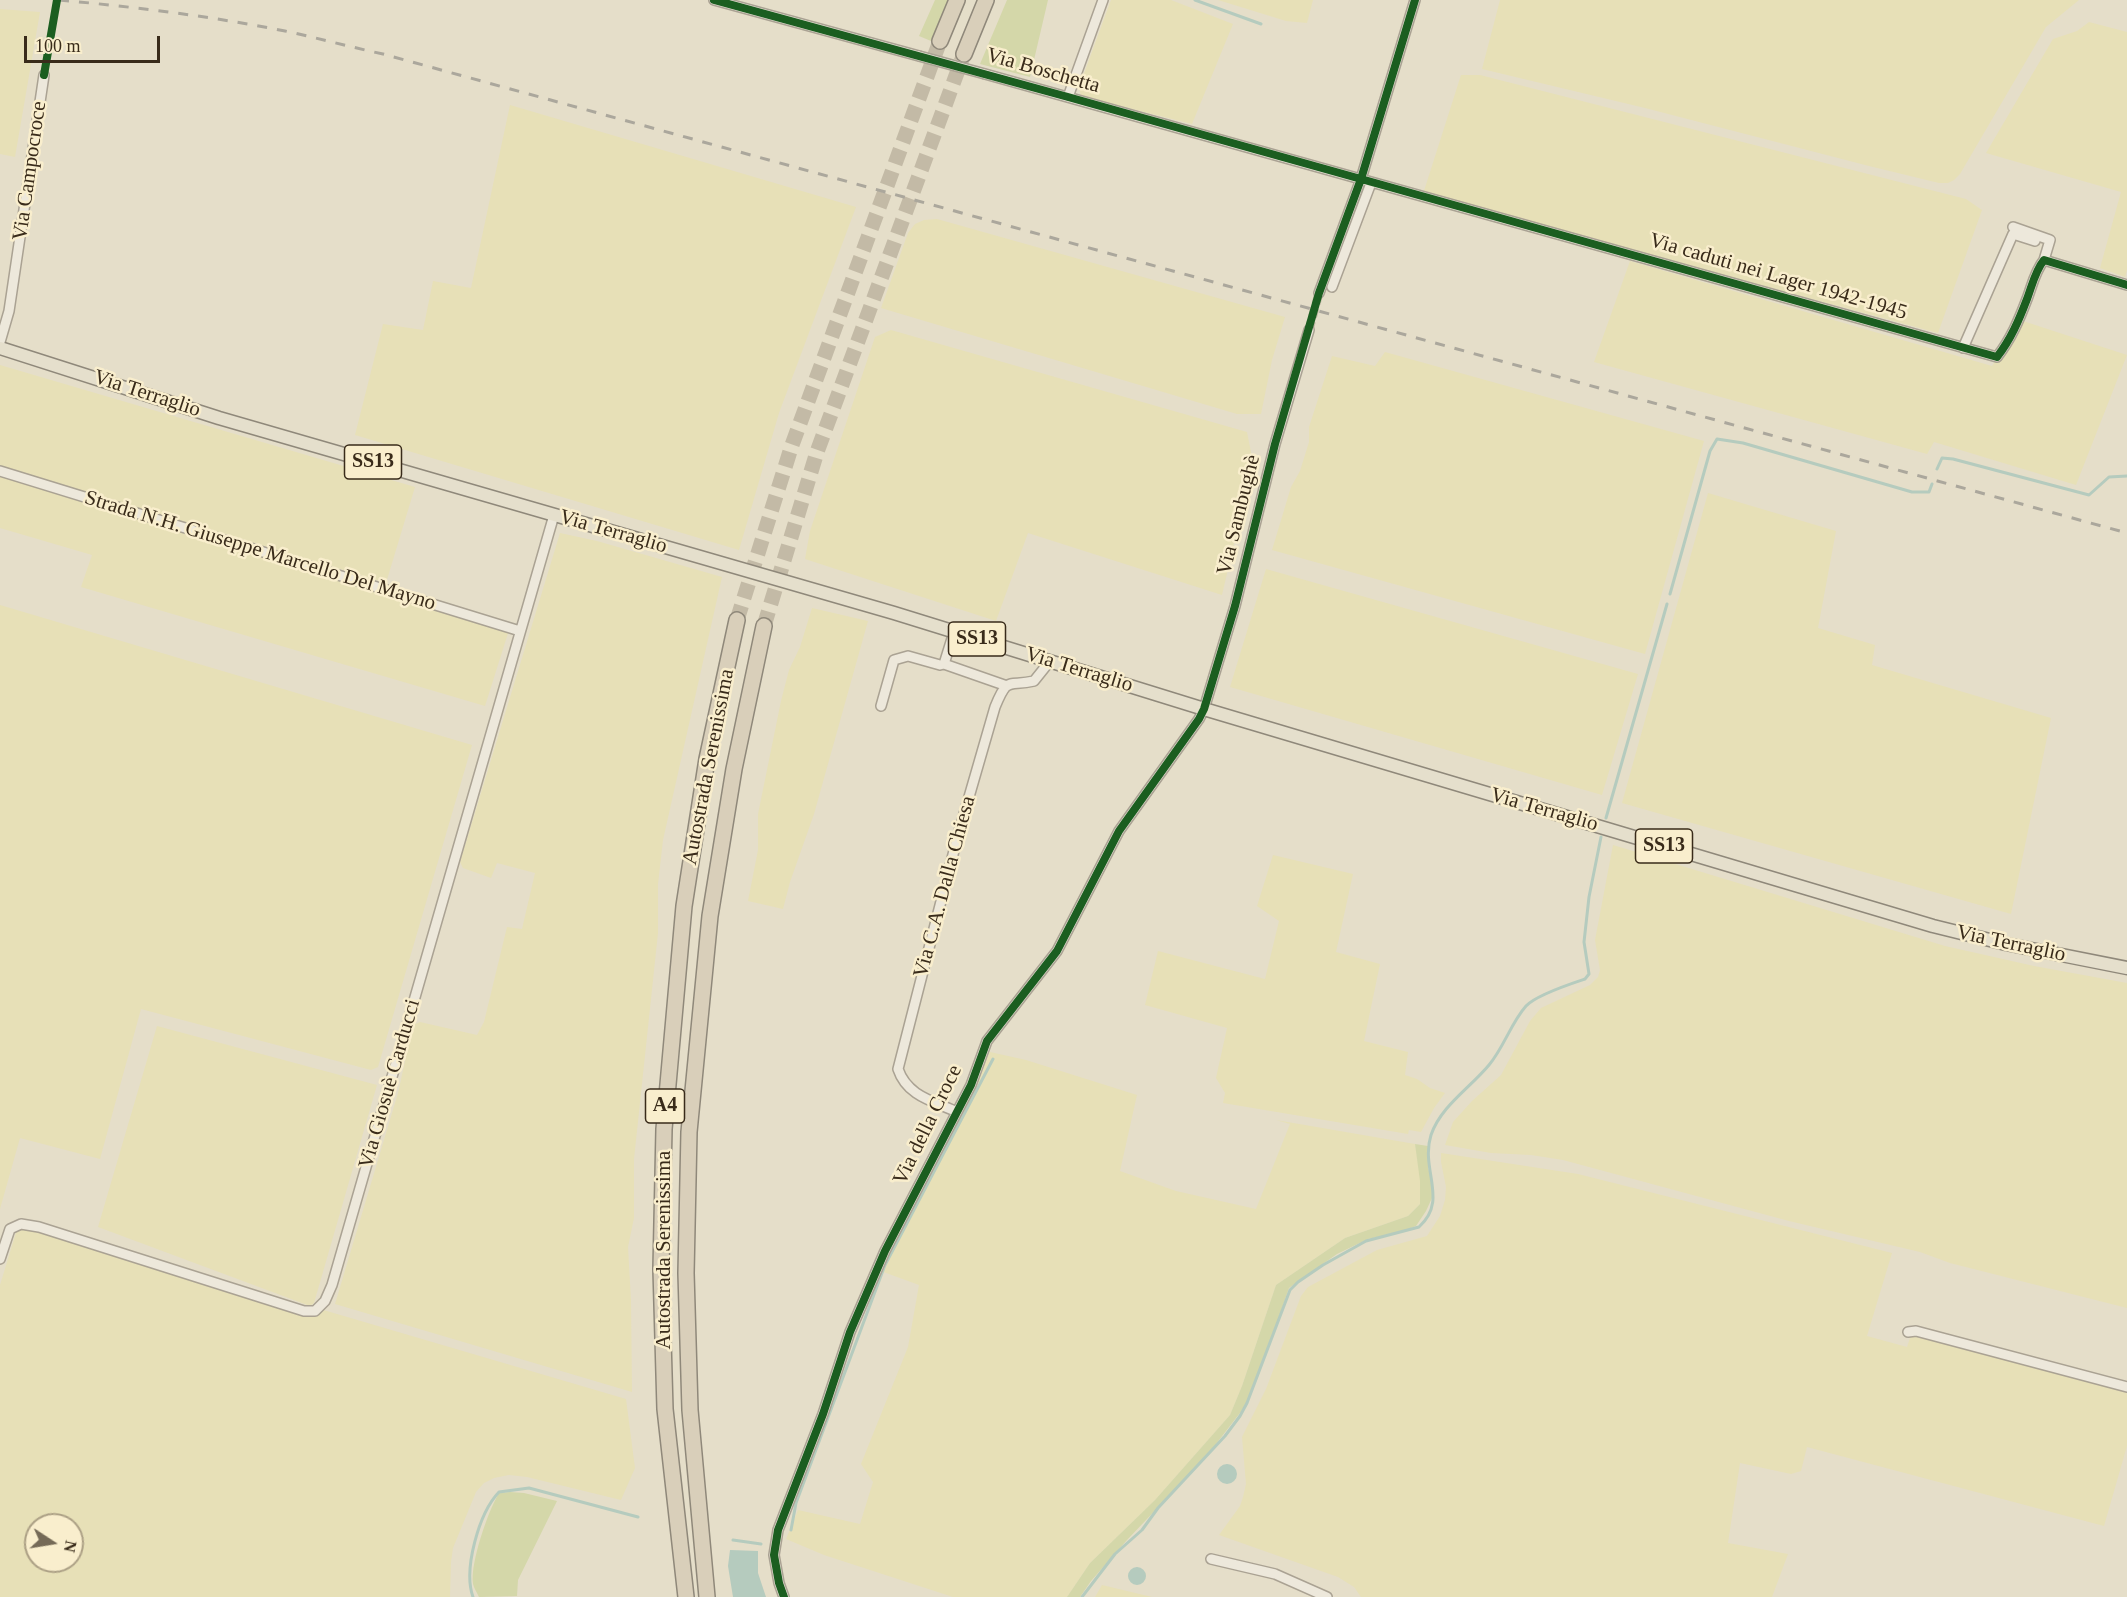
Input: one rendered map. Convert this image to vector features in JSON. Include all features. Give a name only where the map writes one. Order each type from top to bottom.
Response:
[{"type":"highway","points":[[940,41],[957,0]]},
{"type":"highway","points":[[964,54],[986,0]]},
{"type":"highway","name":"Autostrada Serenissima","points":[[686,1597],[665,1409],[661,1269],[664,1129],[684,906],[707,759],[738,620]]},
{"type":"highway","name":"Autostrada Serenissima","points":[[707,1597],[690,1410],[686,1273],[689,1132],[710,916],[734,769],[764,626]]},
{"type":"main road","name":"Via Terraglio","points":[[0,348],[219,417],[954,632],[1204,709],[1968,936],[2127,968]]},
{"type":"street","name":"Via Boschetta","points":[[714,0],[1361,179]]},
{"type":"street","points":[[1068,97],[1103,0]]},
{"type":"street","points":[[1319,292],[1361,179],[1415,0]]},
{"type":"street","name":"Via Campocroce","points":[[0,342],[9,311],[44,75]]},
{"type":"street","name":"Via caduti nei Lager 1942-1945","points":[[1361,179],[1997,357],[2018,322],[2037,270],[2044,260]]},
{"type":"street","points":[[1332,287],[1371,183]]},
{"type":"street","points":[[2013,227],[2050,240],[2044,260],[2127,285]]},
{"type":"street","points":[[1963,348],[2013,234],[2035,241]]},
{"type":"street","name":"Via Sambughè","points":[[1204,709],[1235,606],[1273,452],[1309,330]]},
{"type":"street","name":"Strada N.H. Giuseppe Marcello Del Mayno","points":[[0,471],[520,631]]},
{"type":"street","name":"Via Giosuè Carducci","points":[[0,1259],[10,1229],[21,1224],[39,1227],[304,1311],[315,1311],[325,1301],[332,1285],[554,515]]},
{"type":"street","points":[[944,664],[954,632]]},
{"type":"street","points":[[881,706],[894,660],[908,657],[944,664],[1006,686],[1013,682],[1029,682],[1038,678],[1050,661]]},
{"type":"street","name":"Via C.A. Dalla Chiesa","points":[[957,1112],[913,1092],[902,1082],[898,1069],[982,748],[995,706],[1006,686]]},
{"type":"street","name":"Via della Croce","points":[[784,1597],[779,1584],[774,1555],[778,1530],[823,1414],[850,1332],[885,1251],[971,1085],[987,1041],[1057,951],[1119,831],[1193,728],[1204,709]]},
{"type":"street","points":[[1908,1332],[1916,1331],[2127,1387]]},
{"type":"street","points":[[1211,1559],[1275,1574],[1327,1597]]},
{"type":"shaded area","points":[[1111,0],[1171,0],[1233,24],[1192,124],[1081,96],[1079,87]]},
{"type":"shaded area","points":[[1218,0],[1313,0],[1307,23],[1286,21]]},
{"type":"shaded area","points":[[1500,0],[2079,0],[2046,27],[1960,174],[1948,183],[1939,183],[1482,69]]},
{"type":"shaded area","points":[[0,9],[40,12],[15,157],[0,154]]},
{"type":"shaded area","points":[[2089,22],[2127,32],[2127,270],[2125,277],[2100,268],[2121,192],[1986,153],[2053,39],[2077,31]]},
{"type":"shaded area","points":[[1461,75],[1480,75],[1966,199],[1982,210],[1938,333],[1423,194]]},
{"type":"shaded area","points":[[510,105],[856,207],[779,413],[739,550],[355,435],[383,324],[423,330],[433,281],[471,288]]},
{"type":"shaded area","points":[[937,219],[1285,317],[1272,360],[1261,414],[1237,414],[881,308],[908,233],[915,224],[924,220]]},
{"type":"shaded area","points":[[1630,261],[1992,366],[2023,321],[2127,355],[2076,485],[1934,442],[1927,454],[1594,362]]},
{"type":"shaded area","points":[[891,330],[1247,432],[1253,462],[1222,595],[1028,533],[996,621],[805,559],[810,531],[875,337]]},
{"type":"shaded area","points":[[1385,352],[1704,441],[1645,654],[1272,550],[1291,487],[1300,471],[1309,442],[1309,427],[1332,356],[1375,366]]},
{"type":"shaded area","points":[[0,365],[415,487],[386,583],[0,466]]},
{"type":"shaded area","points":[[0,475],[509,630],[485,706],[81,587],[92,555],[0,528]]},
{"type":"shaded area","points":[[1708,493],[1836,531],[1818,628],[1875,645],[1872,665],[2051,718],[2011,914],[1622,803]]},
{"type":"shaded area","points":[[560,533],[597,541],[722,577],[663,840],[658,884],[658,933],[634,1159],[634,1218],[628,1247],[632,1392],[335,1304],[398,1093],[413,1025],[420,1022],[477,1035],[484,1022],[507,927],[522,929],[535,873],[497,863],[491,878],[463,868],[460,862]]},
{"type":"shaded area","points":[[1266,569],[1638,674],[1602,795],[1230,687]]},
{"type":"shaded area","points":[[0,605],[472,745],[378,1067],[371,1070],[141,1009],[100,1159],[20,1138],[0,1209]]},
{"type":"shaded area","points":[[812,608],[868,621],[814,814],[783,909],[748,901],[758,850],[758,814],[781,701],[789,670],[800,647]]},
{"type":"shaded area","points":[[1613,845],[1945,946],[2034,966],[2127,983],[2127,1308],[1563,1160],[1531,1155],[1491,1153],[1445,1145],[1453,1122],[1501,1075],[1530,1021],[1541,1008],[1590,985],[1598,977],[1600,970],[1595,940]]},
{"type":"shaded area","points":[[1273,855],[1353,874],[1336,952],[1380,964],[1364,1041],[1408,1052],[1405,1075],[1445,1093],[1421,1132],[1409,1130],[1408,1134],[1223,1103],[1225,1093],[1216,1078],[1227,1028],[1145,1005],[1158,951],[1265,979],[1279,921],[1257,906]]},
{"type":"shaded area","points":[[157,1026],[377,1085],[314,1303],[310,1306],[98,1227]]},
{"type":"shaded area","points":[[990,1052],[1026,1060],[1137,1095],[1120,1171],[1176,1191],[1256,1209],[1290,1124],[1276,1120],[1415,1144],[1421,1181],[1420,1204],[1408,1216],[1345,1238],[1276,1285],[1230,1415],[1155,1500],[1090,1563],[1067,1597],[953,1597],[824,1555],[786,1539],[798,1510],[860,1524],[873,1482],[861,1464],[908,1347],[919,1285],[878,1270]]},
{"type":"shaded area","points":[[1441,1153],[1578,1174],[1892,1253],[1867,1336],[1907,1347],[1911,1335],[1918,1336],[2127,1390],[2127,1446],[2104,1526],[1807,1447],[1801,1471],[1791,1474],[1740,1463],[1728,1543],[1788,1554],[1772,1597],[1361,1597],[1354,1587],[1338,1577],[1219,1535],[1240,1506],[1246,1484],[1242,1437],[1266,1389],[1301,1296],[1308,1287],[1377,1250],[1427,1236],[1440,1216],[1445,1200],[1446,1187]]},
{"type":"shaded area","points":[[18,1226],[315,1317],[320,1309],[626,1399],[635,1468],[621,1500],[527,1477],[509,1475],[484,1483],[476,1492],[453,1548],[450,1597],[0,1597],[0,1285]]},
{"type":"shaded area","points":[[1223,1464],[1231,1464],[1237,1470],[1237,1478],[1231,1484],[1223,1484],[1217,1478],[1217,1470]]},
{"type":"shaded area","points":[[730,1550],[758,1551],[758,1573],[766,1597],[733,1597],[728,1566]]},
{"type":"shaded area","points":[[1133,1567],[1141,1567],[1146,1572],[1144,1583],[1133,1585],[1128,1580],[1128,1572]]},
{"type":"shaded area","points":[[1102,1585],[1152,1597],[1095,1597]]},
{"type":"green space","points":[[935,0],[948,0],[931,41],[919,36]]},
{"type":"green space","points":[[1007,0],[1048,0],[1030,77],[980,64]]},
{"type":"green space","points":[[1415,1144],[1428,1146],[1428,1168],[1433,1185],[1432,1198],[1416,1226],[1398,1233],[1368,1239],[1337,1254],[1289,1288],[1258,1377],[1243,1409],[1206,1457],[1127,1540],[1080,1597],[1067,1597],[1090,1563],[1155,1500],[1230,1415],[1276,1285],[1345,1238],[1408,1216],[1420,1204],[1420,1181]]},
{"type":"green space","points":[[510,1492],[557,1501],[518,1580],[517,1596],[479,1597],[473,1584],[473,1575],[481,1537],[499,1493]]},
{"type":"waterway","points":[[1195,0],[1261,24]]},
{"type":"waterway","points":[[1670,594],[1710,451],[1717,439],[1743,443],[1912,492],[1929,492],[1932,484]]},
{"type":"waterway","points":[[1937,469],[1942,458],[1953,459],[2089,495],[2109,477],[2127,476]]},
{"type":"waterway","points":[[1606,818],[1667,604]]},
{"type":"waterway","points":[[1082,1597],[1115,1554],[1142,1530],[1158,1508],[1225,1436],[1240,1416],[1290,1290],[1323,1265],[1366,1241],[1419,1227],[1428,1217],[1433,1195],[1429,1148],[1431,1135],[1442,1115],[1489,1065],[1526,1006],[1545,994],[1585,979],[1589,974],[1584,942],[1589,897],[1601,837]]},
{"type":"waterway","points":[[791,1530],[796,1503],[885,1265],[993,1059]]},
{"type":"waterway","points":[[473,1597],[470,1572],[475,1542],[485,1513],[499,1492],[529,1488],[638,1517]]},
{"type":"waterway","points":[[733,1540],[761,1544]]},
{"type":"tunnel","points":[[737,620],[792,445],[940,41]]},
{"type":"tunnel","points":[[764,626],[817,452],[964,54]]},
{"type":"tunnel","points":[[1309,330],[1319,293]]},
{"type":"railway","points":[[59,0],[229,21],[285,31],[383,54],[2127,533]]},
{"type":"cycle path","points":[[44,75],[57,0]]},
{"type":"cycle path","points":[[714,0],[1997,357],[2014,329],[2044,260],[2127,285]]},
{"type":"cycle path","points":[[784,1597],[774,1555],[778,1530],[823,1414],[850,1332],[885,1251],[971,1085],[987,1041],[1057,951],[1119,831],[1204,709],[1235,606],[1275,444],[1319,293],[1361,179],[1415,0]]}]
